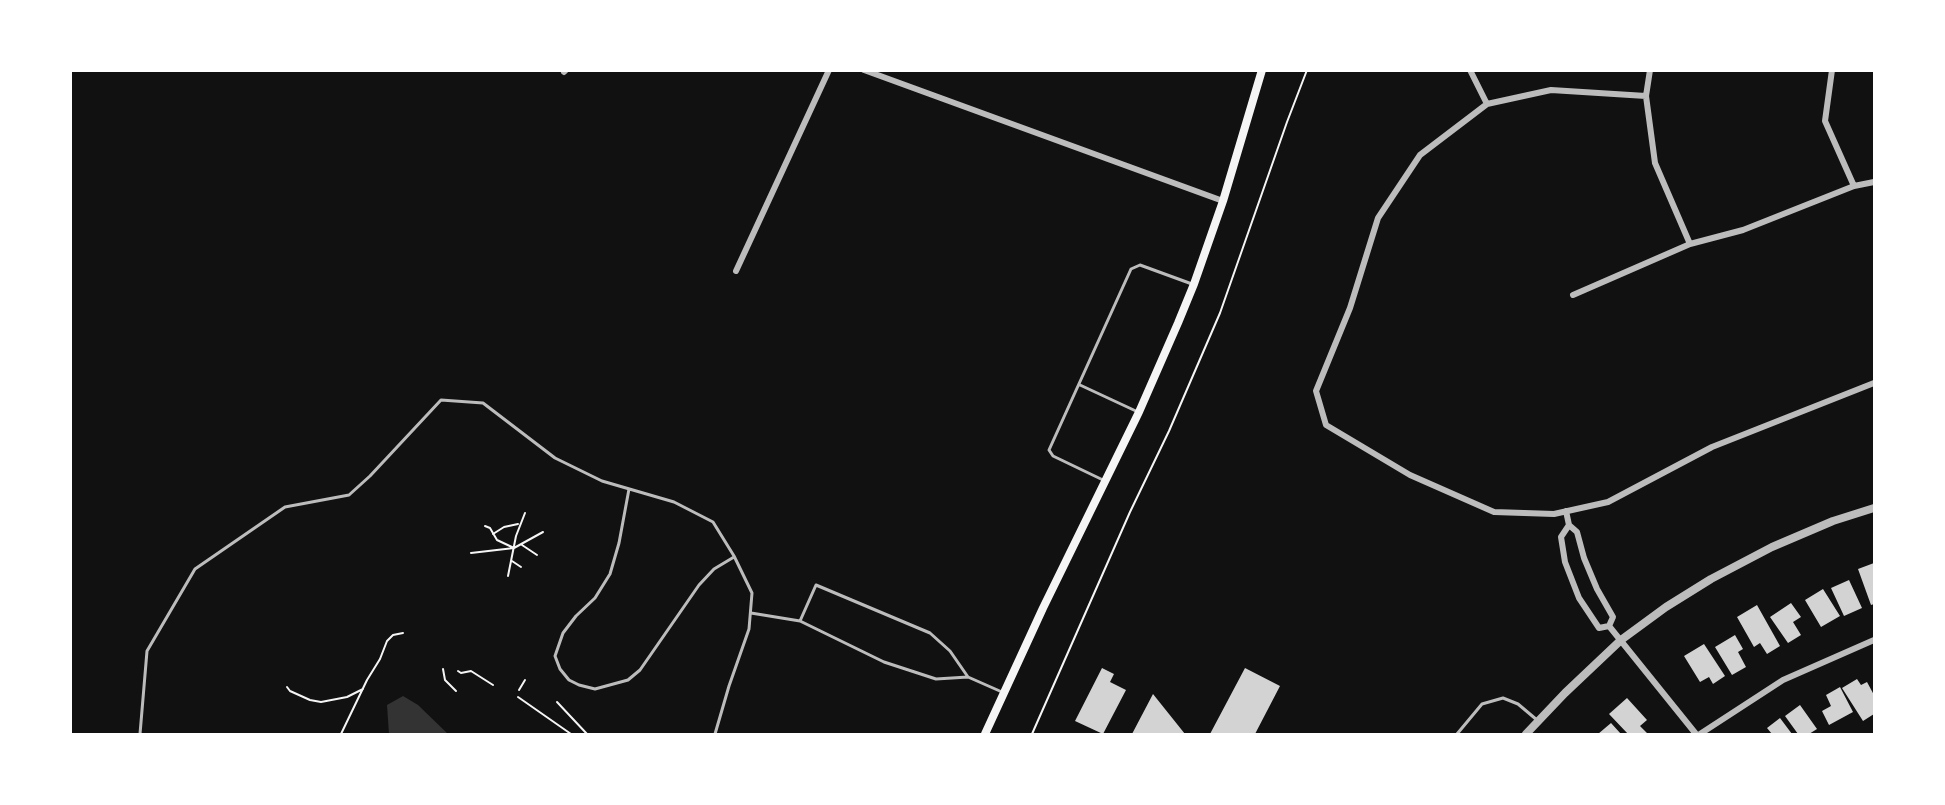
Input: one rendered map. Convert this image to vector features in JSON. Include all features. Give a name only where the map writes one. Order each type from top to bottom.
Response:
[{"type":"main road","points":[[985,735],[1104,480],[1139,412],[1194,284],[1223,201],[1262,70]]},
{"type":"street","points":[[736,271],[829,70]]},
{"type":"street","points":[[864,70],[1223,201]]},
{"type":"street","points":[[1470,70],[1487,104]]},
{"type":"street","points":[[1650,70],[1646,96],[1655,163],[1690,244]]},
{"type":"street","points":[[1832,70],[1825,121],[1854,186]]},
{"type":"street","points":[[1646,96],[1551,90],[1487,104],[1420,155],[1378,218],[1350,308],[1316,391],[1326,425],[1410,475],[1494,512],[1554,514],[1608,502],[1712,447],[1875,383]]},
{"type":"street","points":[[1573,295],[1690,244],[1743,230],[1854,186],[1875,182]]},
{"type":"street","points":[[1526,735],[1621,640],[1666,607],[1711,579],[1763,552],[1833,521],[1875,508]]},
{"type":"street","points":[[1566,511],[1569,525],[1578,532],[1584,558],[1597,589],[1613,617],[1609,626]]},
{"type":"street","points":[[1569,525],[1561,537],[1565,562],[1579,598],[1599,628],[1609,626]]},
{"type":"street","points":[[1609,626],[1698,735],[1783,680],[1875,640]]},
{"type":"lane","points":[[1104,480],[1053,456],[1049,450],[1131,269],[1140,265],[1194,284]]},
{"type":"lane","points":[[1080,385],[1139,412]]},
{"type":"lane","points":[[140,735],[147,651],[195,569],[285,507],[349,495],[370,476],[441,399],[483,403],[555,458],[602,481],[674,502],[713,522],[734,556],[752,593],[749,629],[715,735]]},
{"type":"lane","points":[[629,489],[619,543],[610,574],[595,598],[576,616],[563,633],[555,656],[560,669],[569,680],[595,689],[628,680],[640,670],[699,585],[714,569],[734,556]]},
{"type":"lane","points":[[800,621],[816,585],[930,633],[950,651],[968,678]]},
{"type":"lane","points":[[750,613],[800,621],[884,662],[936,679],[968,678],[1004,692]]},
{"type":"lane","points":[[1457,735],[1482,704],[1503,698],[1518,704],[1538,721]]},
{"type":"path","points":[[1032,735],[1220,313],[1307,70]]},
{"type":"path","points":[[508,576],[519,524],[525,513]]},
{"type":"path","points":[[493,534],[504,527],[519,524]]},
{"type":"path","points":[[485,526],[490,528],[497,540],[514,548]]},
{"type":"path","points":[[471,553],[514,548],[543,532]]},
{"type":"path","points":[[522,545],[537,555]]},
{"type":"path","points":[[512,561],[521,567]]},
{"type":"path","points":[[341,735],[387,642],[393,635],[403,633]]},
{"type":"path","points":[[443,669],[446,680],[456,691]]},
{"type":"path","points":[[458,671],[461,673],[471,671],[493,685]]},
{"type":"path","points":[[519,690],[525,680]]},
{"type":"path","points":[[287,687],[310,700],[321,702],[347,697],[363,689]]},
{"type":"path","points":[[518,697],[571,735]]},
{"type":"path","points":[[557,702],[587,735]]},
{"type":"shaded area","points":[[403,696],[418,705],[448,734],[389,734],[387,705]]},
{"type":"building","points":[[1874,563],[1874,604],[1871,605],[1858,569]]},
{"type":"building","points":[[1849,580],[1862,608],[1844,616],[1831,588]]},
{"type":"building","points":[[1823,589],[1840,616],[1821,627],[1805,600]]},
{"type":"building","points":[[1791,603],[1801,617],[1793,622],[1801,635],[1788,643],[1770,617]]},
{"type":"building","points":[[1757,605],[1780,646],[1767,654],[1760,643],[1754,647],[1737,617]]},
{"type":"building","points":[[1735,635],[1743,649],[1738,652],[1746,667],[1732,675],[1715,647]]},
{"type":"building","points":[[1704,644],[1725,676],[1713,684],[1709,677],[1700,682],[1684,656]]},
{"type":"building","points":[[1102,668],[1114,674],[1110,682],[1126,690],[1103,734],[1075,721]]},
{"type":"building","points":[[1245,668],[1280,686],[1255,734],[1210,734]]},
{"type":"building","points":[[1857,679],[1861,685],[1867,682],[1874,695],[1874,714],[1863,721],[1842,688]]},
{"type":"building","points":[[1840,687],[1853,712],[1829,725],[1822,711],[1831,706],[1826,695]]},
{"type":"building","points":[[1153,694],[1185,734],[1132,734]]},
{"type":"building","points":[[1627,698],[1647,720],[1640,726],[1647,733],[1628,734],[1609,714]]},
{"type":"building","points":[[1800,705],[1817,729],[1809,734],[1798,734],[1785,716]]},
{"type":"building","points":[[1780,718],[1792,734],[1772,734],[1767,728]]},
{"type":"building","points":[[1611,723],[1621,734],[1598,734]]}]
